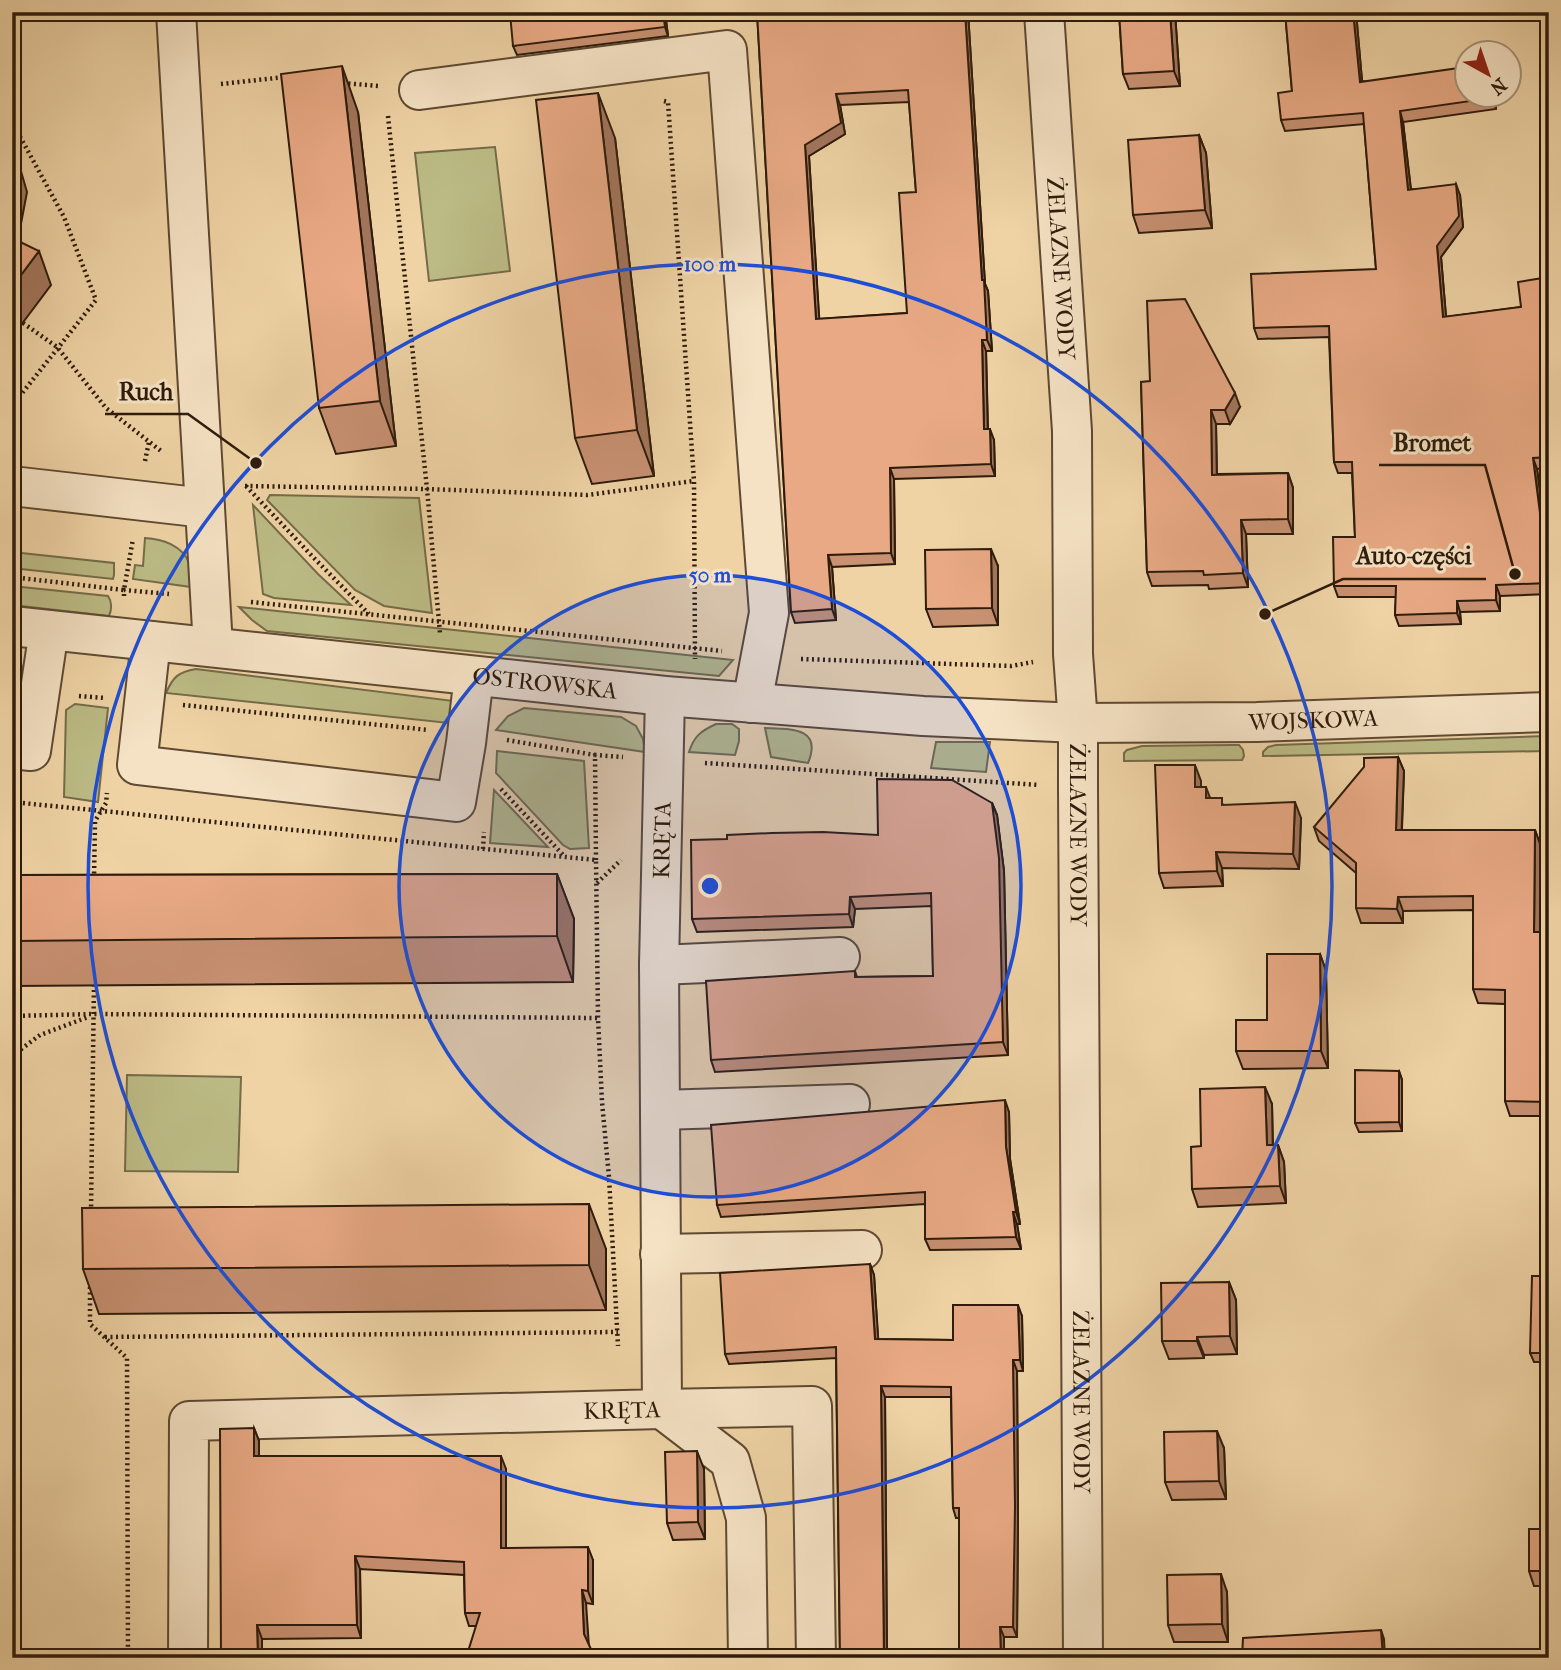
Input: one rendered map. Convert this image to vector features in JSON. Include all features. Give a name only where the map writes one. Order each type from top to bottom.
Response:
[{"type":"street","points":[[176,12],[213,647]]},
{"type":"street","name":"ŻELAZNE WODY","points":[[1044,12],[1072,431],[1073,654],[1078,788],[1083,1658]]},
{"type":"street","points":[[419,90],[727,50],[769,613],[752,703]]},
{"type":"street","points":[[12,486],[204,497]]},
{"type":"street","points":[[12,750],[32,751],[39,692],[31,628]]},
{"type":"street","name":"OSTROWSKA","points":[[31,628],[680,697],[923,716],[1077,723]]},
{"type":"street","points":[[136,640],[144,702],[137,765],[456,802],[467,734],[459,674]]},
{"type":"street","name":"KRĘTA","points":[[188,1658],[189,1421],[662,1409],[659,965],[664,760],[680,697]]},
{"type":"street","name":"WOJSKOWA","points":[[1077,723],[1257,722],[1549,712]]},
{"type":"street","points":[[659,965],[840,957]]},
{"type":"street","points":[[660,1110],[850,1104]]},
{"type":"street","points":[[660,1254],[862,1250]]},
{"type":"street","points":[[662,1409],[812,1406],[816,1658]]},
{"type":"street","points":[[662,1409],[730,1461],[746,1518],[748,1658]]},
{"type":"path","points":[[181,88],[284,77],[297,78]]},
{"type":"path","points":[[334,82],[419,90]]},
{"type":"path","points":[[668,102],[694,481],[695,648],[680,697]]},
{"type":"path","points":[[388,115],[439,621],[459,674]]},
{"type":"path","points":[[12,122],[64,217],[96,300],[19,397],[12,396]]},
{"type":"path","points":[[23,323],[57,347],[106,408],[170,459]]},
{"type":"path","points":[[204,497],[246,486],[587,495],[694,481]]},
{"type":"path","points":[[246,486],[369,614]]},
{"type":"path","points":[[12,577],[802,659],[1011,666],[1073,654]]},
{"type":"path","points":[[124,590],[136,640]]},
{"type":"path","points":[[39,692],[467,734],[596,755],[1078,788]]},
{"type":"path","points":[[596,755],[598,1018],[621,1410]]},
{"type":"path","points":[[498,786],[565,857]]},
{"type":"path","points":[[94,890],[94,821],[106,803],[107,790]]},
{"type":"path","points":[[12,802],[596,860]]},
{"type":"path","points":[[91,1216],[94,973]]},
{"type":"path","points":[[12,1016],[94,1014],[598,1018]]},
{"type":"path","points":[[12,1056],[40,1035],[94,1014]]},
{"type":"path","points":[[90,1284],[90,1324],[127,1358],[128,1658]]},
{"type":"path","points":[[104,1337],[661,1331]]},
{"type":"shaded area","points":[[495,147],[510,271],[429,281],[415,153]]},
{"type":"shaded area","points":[[270,495],[419,498],[432,613],[384,606],[355,590],[267,500]]},
{"type":"shaded area","points":[[253,505],[351,605],[274,598],[263,594]]},
{"type":"shaded area","points":[[145,538],[165,542],[182,552],[190,565],[191,587],[133,579],[135,565],[143,566]]},
{"type":"shaded area","points":[[12,552],[114,563],[114,575],[113,579],[12,568]]},
{"type":"shaded area","points":[[12,586],[108,596],[111,603],[110,613],[109,616],[12,605]]},
{"type":"shaded area","points":[[239,607],[733,660],[719,676],[267,631]]},
{"type":"shaded area","points":[[12,654],[21,664],[24,677],[12,676]]},
{"type":"shaded area","points":[[196,669],[462,702],[458,724],[166,693],[177,676]]},
{"type":"shaded area","points":[[75,704],[108,708],[98,802],[64,797],[66,710]]},
{"type":"shaded area","points":[[524,708],[621,717],[636,726],[643,739],[645,752],[496,730],[508,716]]},
{"type":"shaded area","points":[[716,724],[732,724],[739,729],[735,755],[689,752],[699,735]]},
{"type":"shaded area","points":[[765,728],[794,730],[808,736],[811,751],[808,763],[771,757]]},
{"type":"shaded area","points":[[1547,736],[1547,751],[1263,756],[1268,747],[1276,745]]},
{"type":"shaded area","points":[[936,742],[990,742],[986,772],[931,768]]},
{"type":"shaded area","points":[[1239,745],[1243,750],[1242,760],[1124,761],[1124,753],[1127,750],[1142,746]]},
{"type":"shaded area","points":[[497,751],[584,761],[589,848],[570,849],[563,845],[496,773]]},
{"type":"shaded area","points":[[494,790],[548,847],[490,843]]},
{"type":"shaded area","points":[[127,1075],[241,1077],[238,1172],[125,1171]]},
{"type":"building","points":[[663,12],[665,27],[513,46],[510,13]]},
{"type":"building","points":[[757,12],[965,12],[987,340],[982,340],[984,429],[990,429],[991,464],[890,468],[891,553],[828,555],[832,609],[791,612]],"holes":[[[908,90],[916,192],[899,193],[907,313],[816,319],[805,145],[841,123],[836,94]]]},
{"type":"building","points":[[1119,12],[1170,12],[1174,71],[1123,74]]},
{"type":"building","points":[[1285,12],[1353,12],[1360,82],[1452,69],[1452,104],[1400,111],[1408,190],[1456,184],[1459,216],[1437,246],[1443,317],[1521,307],[1518,282],[1549,277],[1549,457],[1533,458],[1542,529],[1549,529],[1549,583],[1496,585],[1496,600],[1457,601],[1457,613],[1395,615],[1396,586],[1334,586],[1333,537],[1355,537],[1352,462],[1334,462],[1329,326],[1254,328],[1251,274],[1376,269],[1363,113],[1281,120],[1278,93],[1292,91]]},
{"type":"building","points":[[342,66],[380,401],[319,408],[281,74]]},
{"type":"building","points":[[598,93],[637,430],[575,438],[536,100]]},
{"type":"building","points":[[1199,135],[1205,210],[1133,215],[1128,140]]},
{"type":"building","points":[[12,150],[15,159],[12,172]]},
{"type":"building","points":[[12,238],[39,251],[12,287]]},
{"type":"building","points":[[1185,299],[1235,393],[1225,410],[1211,410],[1212,475],[1288,473],[1288,519],[1241,520],[1243,573],[1204,575],[1203,571],[1147,572],[1141,382],[1150,381],[1147,301]]},
{"type":"building","points":[[991,549],[992,608],[926,609],[925,550]]},
{"type":"building","points":[[1398,757],[1396,830],[1535,830],[1534,932],[1549,932],[1549,1102],[1505,1101],[1505,990],[1473,989],[1473,896],[1398,897],[1397,909],[1356,908],[1356,863],[1314,827],[1364,767],[1364,758]]},
{"type":"building","points":[[1155,765],[1195,765],[1195,787],[1206,787],[1206,798],[1222,798],[1222,805],[1295,802],[1293,854],[1216,852],[1217,871],[1159,873]]},
{"type":"building","points":[[877,779],[952,780],[992,803],[999,858],[1003,1042],[711,1060],[706,981],[855,971],[855,977],[933,976],[931,893],[850,897],[849,914],[692,919],[691,840],[727,839],[727,835],[772,833],[878,835]]},
{"type":"building","points":[[557,874],[557,936],[12,941],[12,875]]},
{"type":"building","points":[[1267,954],[1320,954],[1321,1051],[1236,1051],[1236,1020],[1267,1020]]},
{"type":"building","points":[[1355,1070],[1399,1071],[1399,1122],[1355,1123]]},
{"type":"building","points":[[1265,1087],[1267,1145],[1278,1145],[1280,1186],[1192,1189],[1191,1147],[1201,1146],[1200,1089]]},
{"type":"building","points":[[1005,1100],[1006,1147],[1016,1212],[1013,1212],[1016,1237],[925,1239],[925,1192],[717,1205],[711,1125]]},
{"type":"building","points":[[589,1204],[589,1265],[83,1269],[82,1208]]},
{"type":"building","points":[[870,1264],[875,1339],[953,1340],[953,1305],[1018,1305],[1020,1360],[1013,1360],[1013,1627],[1000,1627],[1001,1658],[947,1658],[947,1649],[959,1649],[959,1508],[953,1508],[951,1387],[881,1386],[884,1658],[840,1658],[836,1347],[725,1354],[720,1273]]},
{"type":"building","points":[[1532,1276],[1549,1276],[1549,1353],[1530,1353]]},
{"type":"building","points":[[1229,1282],[1230,1336],[1197,1337],[1197,1341],[1162,1341],[1161,1283]]},
{"type":"building","points":[[254,1428],[254,1456],[501,1456],[501,1548],[588,1547],[588,1591],[582,1590],[584,1634],[595,1658],[466,1658],[480,1613],[465,1613],[464,1562],[355,1556],[357,1625],[257,1625],[258,1658],[221,1658],[220,1429]]},
{"type":"building","points":[[1217,1431],[1219,1481],[1165,1482],[1164,1432]]},
{"type":"building","points":[[697,1451],[698,1522],[667,1523],[665,1452]]},
{"type":"building","points":[[1529,1529],[1549,1529],[1549,1571],[1529,1571]]},
{"type":"building","points":[[1221,1574],[1222,1624],[1168,1625],[1167,1575]]},
{"type":"building","points":[[1381,1630],[1383,1658],[1242,1658],[1243,1638]]},
{"type":"place","name":"Ruch","points":[[256,463]]},
{"type":"place","name":"Bromet","points":[[1515,574]]},
{"type":"place","name":"Auto-części","points":[[1265,614]]}]
